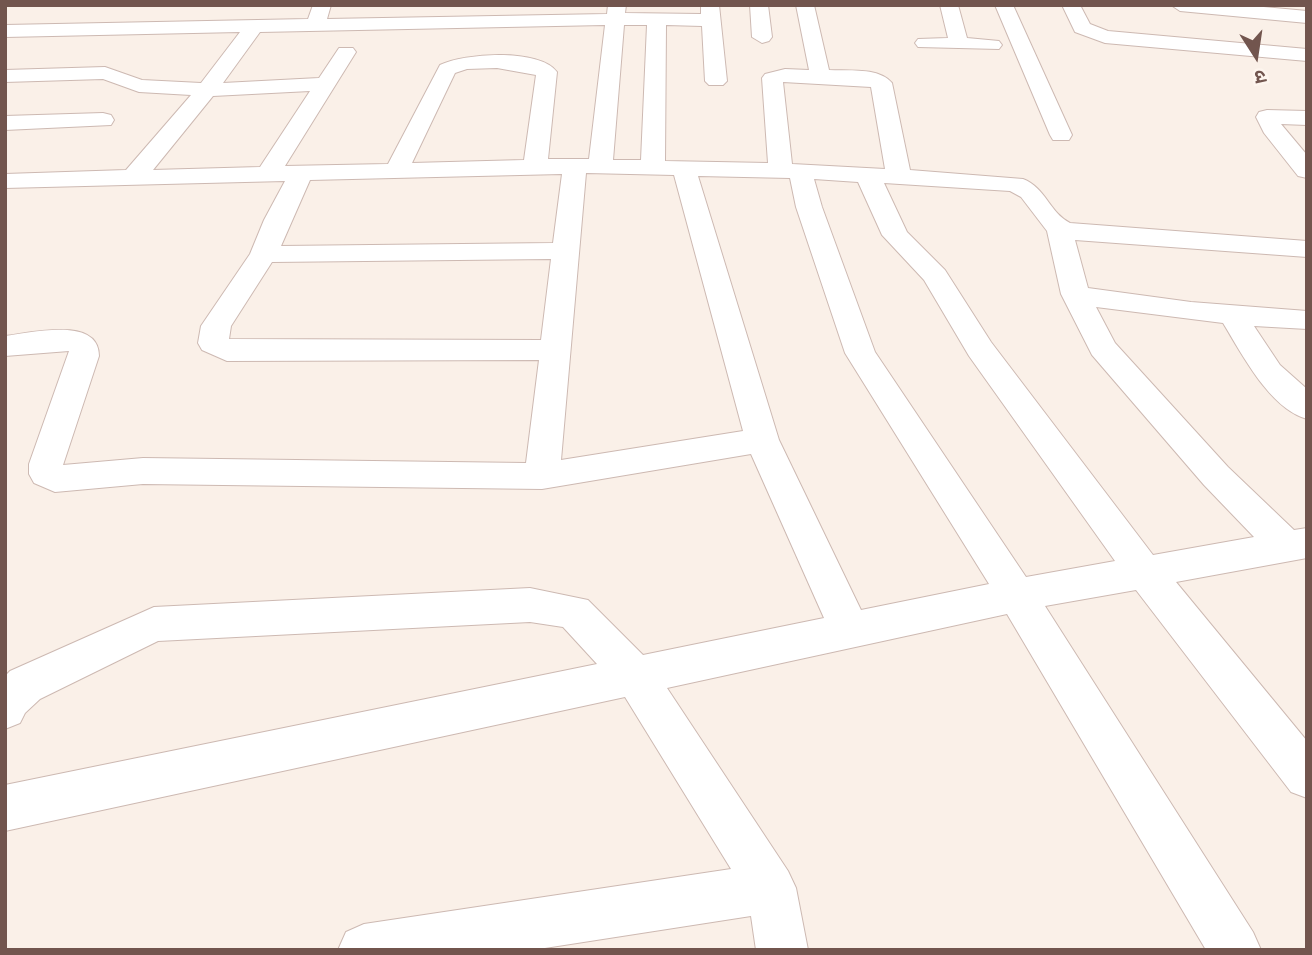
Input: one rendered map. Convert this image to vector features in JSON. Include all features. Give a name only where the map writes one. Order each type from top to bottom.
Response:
[{"type":"street","points":[[215,27],[227,5]]},
{"type":"street","points":[[315,24],[322,5]]},
{"type":"street","points":[[760,5],[762,37]]},
{"type":"street","points":[[805,5],[820,75]]},
{"type":"street","points":[[949,5],[959,44]]},
{"type":"street","points":[[1004,5],[1061,135]]},
{"type":"street","points":[[1071,5],[1082,28],[1105,37],[1307,55]]},
{"type":"street","points":[[1180,5],[1307,17]]},
{"type":"street","points":[[542,476],[566,251],[588,166],[617,12]]},
{"type":"street","points":[[5,31],[315,24],[426,14],[617,12],[657,19],[710,13],[716,81]]},
{"type":"street","points":[[107,29],[119,13]]},
{"type":"street","points":[[657,19],[668,168],[762,440],[850,630]]},
{"type":"street","points":[[132,179],[207,90],[255,26]]},
{"type":"street","points":[[925,43],[992,44]]},
{"type":"street","points":[[268,174],[346,52]]},
{"type":"street","points":[[396,171],[447,69],[457,63],[472,62],[535,65],[547,72],[535,167]]},
{"type":"street","points":[[5,76],[105,73],[139,86],[207,90],[326,84]]},
{"type":"street","points":[[1235,950],[1017,595],[860,353],[809,207],[790,171],[771,80],[775,76],[868,78],[881,83],[884,177],[895,235],[941,285],[980,349],[1145,573],[1292,736],[1307,776]]},
{"type":"street","points":[[1307,118],[1267,117],[1272,128],[1307,171]]},
{"type":"street","points":[[5,123],[103,120]]},
{"type":"street","points":[[5,181],[588,166],[790,171],[1014,184],[1033,193],[1051,222],[1059,228],[1083,233],[1307,249]]},
{"type":"street","points":[[301,173],[277,220],[264,254],[216,326],[213,343],[227,351],[555,350]]},
{"type":"street","points":[[1059,228],[1075,293],[1103,348],[1216,476],[1297,545]]},
{"type":"street","points":[[264,254],[566,251]]},
{"type":"street","points":[[1075,293],[1101,299],[1232,315],[1307,320]]},
{"type":"street","points":[[1232,315],[1269,372],[1307,408]]},
{"type":"street","points":[[5,346],[72,339],[84,347],[84,356],[46,464],[46,474],[55,479],[143,471],[542,476],[762,440]]},
{"type":"street","points":[[5,808],[1017,595],[1297,545]]},
{"type":"street","points":[[5,709],[10,699],[25,685],[155,624],[530,605],[574,612],[635,676],[771,888],[782,950]]},
{"type":"street","points":[[364,950],[771,888]]}]
